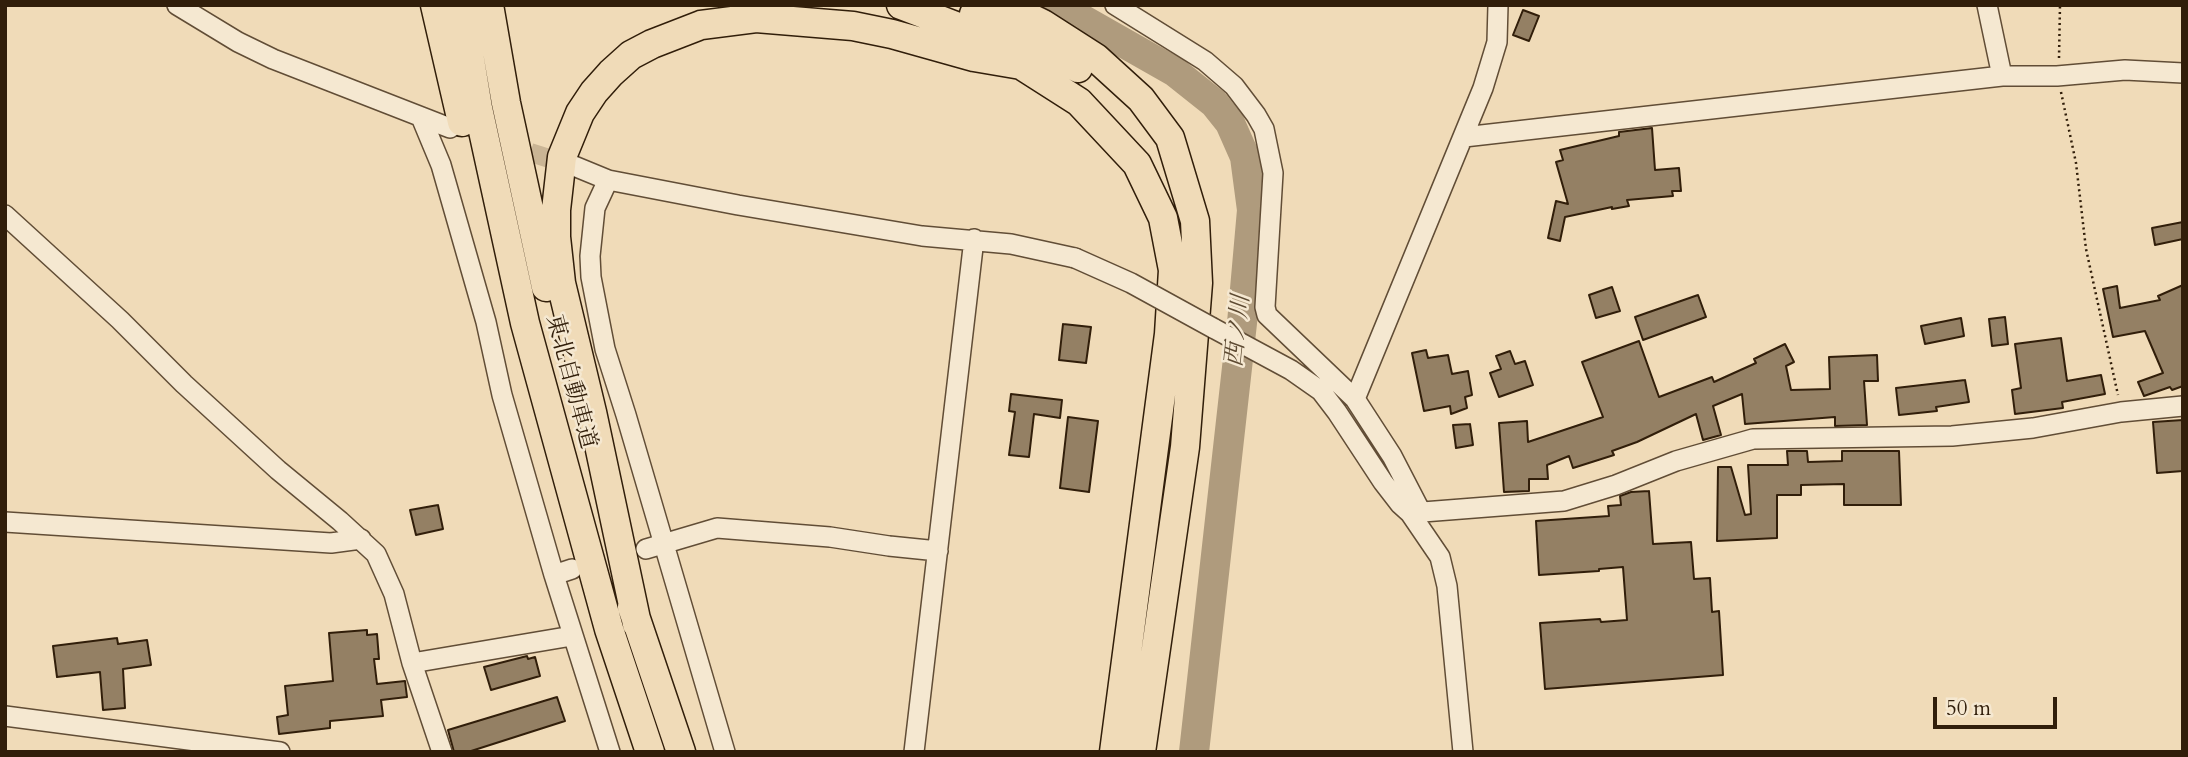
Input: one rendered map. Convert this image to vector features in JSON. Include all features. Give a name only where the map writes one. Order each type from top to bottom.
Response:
[{"type":"highway","points":[[435,5],[486,216],[517,326],[549,416]]},
{"type":"highway","name":"東北自動車道","points":[[461,5],[478,108],[500,214],[549,416],[610,629],[650,752]]},
{"type":"highway","name":"東北自動車道","points":[[489,5],[511,128],[554,323],[637,624],[681,752]]},
{"type":"highway","points":[[901,5],[995,44],[1021,65],[1079,103],[1137,164],[1163,218],[1173,270],[1170,334],[1115,752]]},
{"type":"highway","points":[[952,5],[1020,35],[1087,74],[1134,114],[1180,166]]},
{"type":"highway","points":[[1004,5],[1043,24],[1071,42],[1120,78],[1140,99],[1170,138],[1195,221],[1198,283],[1196,333],[1180,488],[1141,752]]},
{"type":"highway","points":[[637,624],[592,412],[561,283],[556,237],[562,157],[570,135],[594,92],[631,55],[652,44],[701,25],[756,18],[853,26],[974,57],[1021,65]]},
{"type":"street","points":[[177,5],[238,42],[273,59],[450,128]]},
{"type":"street","points":[[1115,5],[1205,61],[1234,86],[1264,128],[1273,173],[1265,307],[1268,315],[1356,399],[1392,456],[1415,512],[1440,557],[1446,573],[1463,752]]},
{"type":"street","points":[[1356,399],[1490,67],[1497,41],[1498,5]]},
{"type":"street","points":[[1987,5],[2001,76]]},
{"type":"street","points":[[1464,137],[2001,76],[2057,76],[2125,70],[2183,73]]},
{"type":"street","points":[[421,117],[441,165],[486,322],[502,395],[563,573],[572,636],[610,752]]},
{"type":"street","points":[[574,166],[608,180],[922,236],[1011,244],[1075,258],[1131,283],[1291,370],[1321,391],[1400,504],[1415,512],[1564,501],[1616,485],[1689,457],[1753,439],[1952,436],[2033,428],[2121,412],[2183,406]]},
{"type":"street","points":[[608,180],[595,208],[591,236],[591,277],[605,349],[655,545],[725,752]]},
{"type":"street","points":[[5,215],[278,470],[376,554],[390,581],[412,663],[442,752]]},
{"type":"street","points":[[914,752],[974,239]]},
{"type":"street","points":[[5,522],[331,542],[361,539]]},
{"type":"street","points":[[655,545],[717,528],[830,537],[938,551]]},
{"type":"street","points":[[412,663],[572,636]]},
{"type":"street","points":[[5,716],[280,752]]},
{"type":"path","points":[[2060,5],[2057,76],[2073,148],[2086,249],[2121,412]]},
{"type":"building","points":[[1523,10],[1539,16],[1529,41],[1513,35]]},
{"type":"building","points":[[1652,128],[1655,170],[1679,168],[1681,191],[1672,191],[1673,196],[1627,200],[1629,206],[1565,217],[1560,241],[1548,238],[1556,201],[1568,204],[1556,162],[1563,160],[1560,150],[1619,136],[1619,132]]},
{"type":"building","points":[[2183,222],[2183,239],[2155,245],[2152,228]]},
{"type":"building","points":[[2183,285],[2183,386],[2172,390],[2170,387],[2144,396],[2138,382],[2163,373],[2145,331],[2113,337],[2103,289],[2117,286],[2120,308],[2160,300],[2158,296]]},
{"type":"building","points":[[1612,287],[1620,311],[1596,318],[1589,295]]},
{"type":"building","points":[[1698,295],[1706,317],[1643,340],[1635,317]]},
{"type":"building","points":[[2005,317],[2008,344],[1992,346],[1989,319]]},
{"type":"building","points":[[1961,318],[1964,336],[1925,344],[1921,326]]},
{"type":"building","points":[[1063,324],[1091,327],[1086,363],[1059,360]]},
{"type":"building","points":[[2061,338],[2067,381],[2101,375],[2105,394],[2062,402],[2063,408],[2015,414],[2012,390],[2021,388],[2015,344]]},
{"type":"building","points":[[1639,341],[1659,397],[1712,377],[1714,382],[1756,363],[1754,359],[1785,344],[1794,362],[1786,366],[1791,390],[1830,389],[1829,357],[1877,355],[1878,381],[1864,381],[1867,425],[1835,426],[1835,417],[1745,424],[1742,394],[1713,406],[1721,435],[1703,440],[1696,414],[1612,451],[1614,455],[1573,468],[1569,456],[1547,465],[1548,479],[1529,479],[1529,491],[1504,492],[1499,423],[1527,421],[1528,442],[1603,417],[1582,362]]},
{"type":"building","points":[[1426,350],[1428,358],[1448,355],[1452,374],[1468,371],[1472,395],[1465,397],[1467,408],[1451,414],[1450,406],[1424,411],[1412,353]]},
{"type":"building","points":[[1510,351],[1515,364],[1525,361],[1533,385],[1499,397],[1490,373],[1501,369],[1496,356]]},
{"type":"building","points":[[1965,380],[1969,402],[1936,407],[1937,411],[1899,415],[1896,388]]},
{"type":"building","points":[[1011,394],[1062,400],[1060,418],[1034,414],[1029,457],[1009,455],[1015,412],[1009,411]]},
{"type":"building","points":[[1068,417],[1098,421],[1089,492],[1060,488]]},
{"type":"building","points":[[2183,420],[2183,471],[2157,473],[2153,422]]},
{"type":"building","points":[[1470,424],[1473,445],[1456,448],[1453,425]]},
{"type":"building","points":[[1787,451],[1807,451],[1808,462],[1842,461],[1842,451],[1899,451],[1901,505],[1844,505],[1844,484],[1801,485],[1801,495],[1777,495],[1777,538],[1717,541],[1718,467],[1731,467],[1745,515],[1751,514],[1748,465],[1788,465]]},
{"type":"building","points":[[1649,491],[1653,544],[1691,542],[1694,579],[1710,578],[1712,612],[1719,611],[1723,675],[1545,689],[1540,623],[1627,620],[1623,567],[1539,575],[1536,521],[1609,516],[1608,506],[1621,505],[1620,496]]},
{"type":"building","points":[[438,505],[443,529],[416,535],[410,510]]},
{"type":"building","points":[[367,630],[367,635],[377,634],[379,659],[374,659],[377,684],[405,681],[407,697],[381,700],[383,716],[330,721],[330,728],[279,734],[277,717],[288,715],[285,686],[333,681],[329,633]]},
{"type":"building","points":[[117,638],[118,644],[147,640],[151,665],[123,669],[125,708],[103,710],[100,672],[57,677],[53,646]]},
{"type":"building","points":[[527,656],[528,659],[535,657],[540,676],[491,690],[484,667]]},
{"type":"building","points":[[557,697],[565,721],[468,752],[454,752],[448,730]]},
{"type":"waterway","name":"西ノ川","points":[[1057,5],[1175,72],[1214,103],[1230,123],[1245,157],[1252,210],[1194,752]]},
{"type":"tunnel","points":[[475,135],[573,166]]}]
